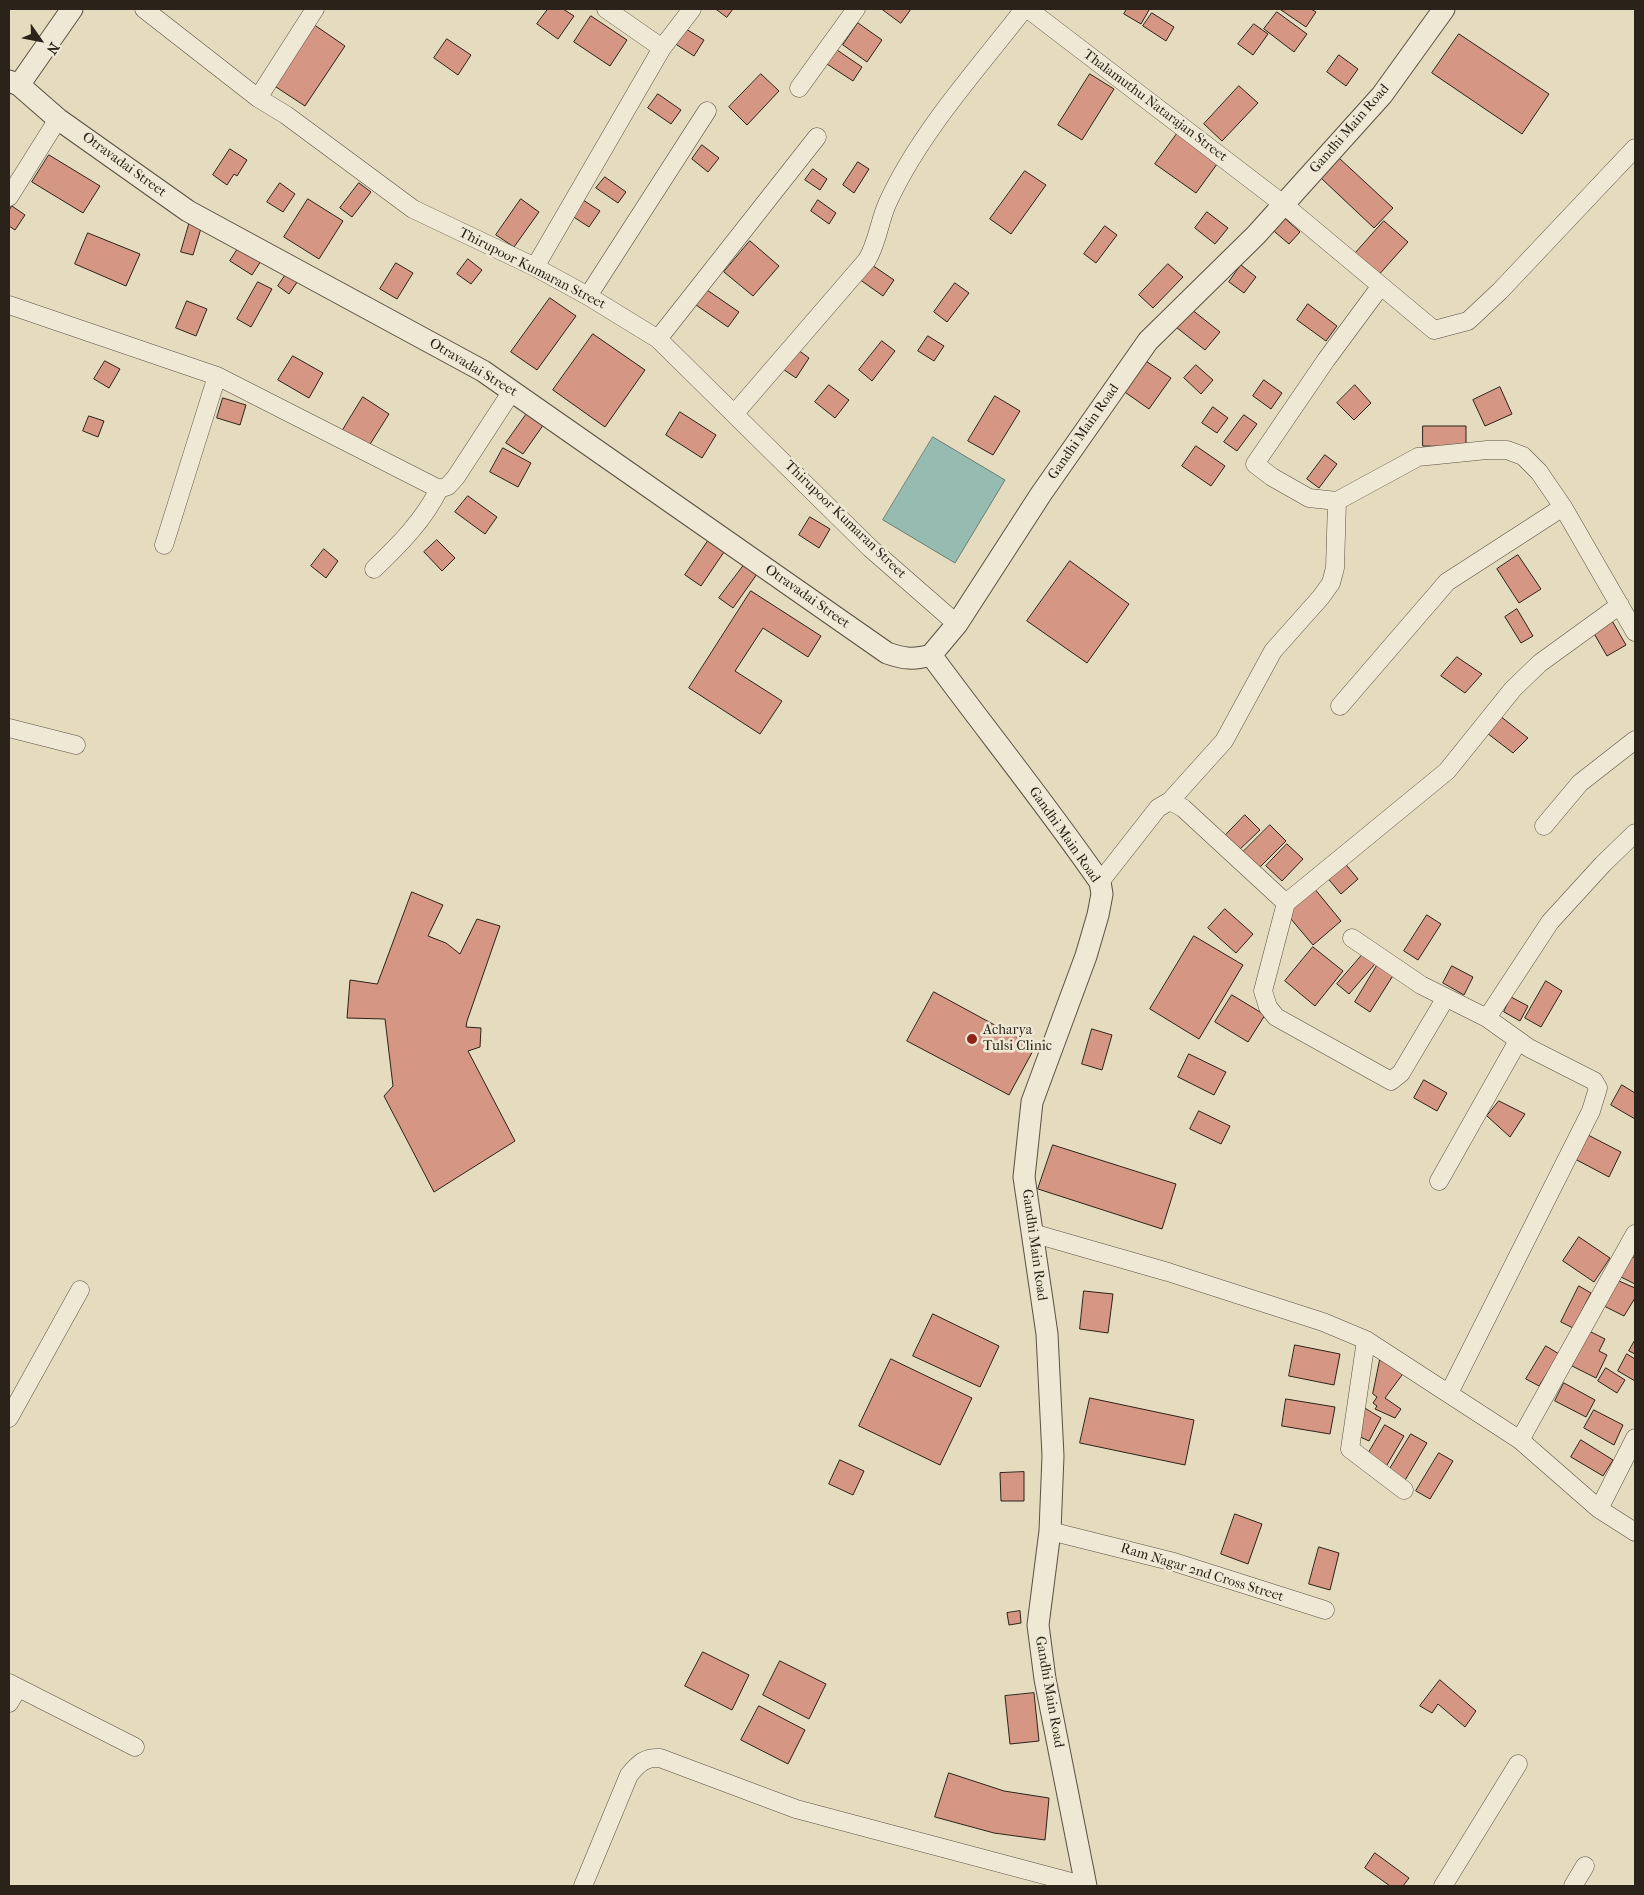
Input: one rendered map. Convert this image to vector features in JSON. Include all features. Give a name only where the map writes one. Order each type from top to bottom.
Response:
[{"type":"street","points":[[14,83],[72,9]]},
{"type":"street","name":"Thirupoor Kumaran Street","points":[[144,9],[258,98],[286,115],[413,209],[535,267],[588,296],[658,339],[870,548],[957,624]]},
{"type":"street","points":[[258,98],[315,9]]},
{"type":"street","points":[[606,9],[662,48]]},
{"type":"street","points":[[535,267],[662,48],[692,9]]},
{"type":"street","points":[[800,88],[856,9]]},
{"type":"street","points":[[735,413],[868,260],[874,247],[887,203],[931,130],[1024,9]]},
{"type":"street","name":"Thalamuthu Natarajan Street","points":[[1028,9],[1283,204],[1380,287],[1434,330],[1468,320],[1500,291],[1635,148]]},
{"type":"street","name":"Gandhi Main Road","points":[[1086,1886],[1045,1679],[1038,1625],[1050,1531],[1053,1456],[1047,1334],[1024,1177],[1032,1102],[1086,956],[1102,894],[1100,882],[1057,819],[966,704],[931,655],[957,624],[1041,494],[1148,341],[1256,235],[1382,95],[1444,9]]},
{"type":"street","name":"Otravadai Street","points":[[14,83],[58,119],[188,211],[483,371],[887,653],[916,660],[931,655]]},
{"type":"street","points":[[588,296],[707,111]]},
{"type":"street","points":[[9,197],[58,119]]},
{"type":"street","points":[[658,339],[817,137]]},
{"type":"street","points":[[1380,287],[1326,360],[1255,464],[1272,477],[1309,498],[1337,501],[1418,457],[1507,450],[1523,456],[1539,472],[1563,507],[1635,632]]},
{"type":"street","points":[[9,305],[217,376],[439,489],[448,486],[456,477],[512,391]]},
{"type":"street","points":[[164,546],[217,376]]},
{"type":"street","points":[[374,569],[406,538],[433,503],[439,489]]},
{"type":"street","points":[[1100,882],[1158,808],[1170,801],[1224,741],[1273,651],[1321,597],[1330,583],[1335,568],[1337,501]]},
{"type":"street","points":[[1340,706],[1447,582],[1563,507]]},
{"type":"street","points":[[1445,999],[1401,1074],[1391,1081],[1276,1017],[1268,1008],[1263,990],[1286,904],[1447,771],[1513,689],[1540,663],[1620,605]]},
{"type":"street","points":[[9,728],[76,745]]},
{"type":"street","points":[[1544,826],[1580,783],[1635,740]]},
{"type":"street","points":[[1170,801],[1183,808],[1286,904]]},
{"type":"street","points":[[1487,1018],[1550,922],[1602,864],[1635,833]]},
{"type":"street","points":[[1352,938],[1445,999],[1487,1018],[1518,1042],[1594,1081],[1598,1088],[1597,1098],[1449,1394]]},
{"type":"street","points":[[1439,1182],[1518,1042]]},
{"type":"street","points":[[1032,1233],[1186,1278],[1323,1322],[1366,1340],[1520,1440],[1599,1509],[1635,1532]]},
{"type":"street","points":[[1520,1440],[1635,1234]]},
{"type":"street","points":[[9,1418],[80,1290]]},
{"type":"street","points":[[1366,1340],[1350,1449],[1404,1490]]},
{"type":"street","points":[[1599,1509],[1635,1438]]},
{"type":"street","name":"Ram Nagar 2nd Cross Street","points":[[1050,1531],[1174,1562],[1325,1610]]},
{"type":"street","points":[[12,1691],[136,1747]]},
{"type":"street","points":[[583,1886],[629,1774],[638,1763],[648,1757],[660,1758],[796,1809],[1086,1886]]},
{"type":"street","points":[[1443,1886],[1518,1764]]},
{"type":"street","points":[[1572,1886],[1585,1866]]},
{"type":"water","points":[[933,437],[1005,480],[955,563],[883,520]]},
{"type":"building","points":[[548,9],[563,9],[574,16],[558,39],[537,24]]},
{"type":"building","points":[[716,9],[733,9],[727,17]]},
{"type":"building","points":[[882,9],[911,9],[901,23]]},
{"type":"building","points":[[1127,9],[1149,10],[1141,24],[1124,14]]},
{"type":"building","points":[[1311,9],[1316,12],[1306,27],[1281,10]]},
{"type":"building","points":[[1277,12],[1307,34],[1294,52],[1264,29]]},
{"type":"building","points":[[1152,13],[1174,27],[1166,41],[1143,26]]},
{"type":"building","points":[[591,16],[627,40],[610,66],[574,42]]},
{"type":"building","points":[[858,23],[882,40],[867,62],[843,45]]},
{"type":"building","points":[[313,24],[345,46],[305,106],[273,85]]},
{"type":"building","points":[[1254,24],[1268,34],[1253,55],[1238,44]]},
{"type":"building","points":[[681,26],[704,40],[694,56],[671,41]]},
{"type":"building","points":[[1459,34],[1549,94],[1522,134],[1432,73]]},
{"type":"building","points":[[447,39],[471,55],[458,75],[434,58]]},
{"type":"building","points":[[837,50],[862,67],[853,81],[827,64]]},
{"type":"building","points":[[1339,55],[1358,69],[1346,86],[1327,72]]},
{"type":"building","points":[[761,74],[779,91],[747,125],[729,107]]},
{"type":"building","points":[[1090,74],[1114,89],[1082,140],[1058,125]]},
{"type":"building","points":[[1239,86],[1258,103],[1222,141],[1204,124]]},
{"type":"building","points":[[658,94],[681,110],[671,124],[648,108]]},
{"type":"building","points":[[1179,131],[1220,160],[1196,193],[1155,164]]},
{"type":"building","points":[[702,145],[719,158],[708,172],[692,159]]},
{"type":"building","points":[[230,149],[247,160],[237,176],[234,174],[227,185],[213,175]]},
{"type":"building","points":[[49,155],[100,186],[83,213],[32,182]]},
{"type":"building","points":[[1339,158],[1393,208],[1374,228],[1321,178]]},
{"type":"building","points":[[858,162],[869,169],[854,193],[843,185]]},
{"type":"building","points":[[813,169],[827,179],[820,190],[805,180]]},
{"type":"building","points":[[1025,171],[1046,185],[1011,234],[990,219]]},
{"type":"building","points":[[605,177],[626,192],[618,203],[596,188]]},
{"type":"building","points":[[280,183],[295,194],[283,212],[267,202]]},
{"type":"building","points":[[359,183],[371,192],[352,217],[340,208]]},
{"type":"building","points":[[580,198],[600,211],[589,227],[569,214]]},
{"type":"building","points":[[308,199],[343,221],[319,259],[284,237]]},
{"type":"building","points":[[521,199],[539,212],[514,247],[496,235]]},
{"type":"building","points":[[818,200],[836,213],[829,224],[811,211]]},
{"type":"building","points":[[12,206],[25,215],[15,230],[9,226],[9,211]]},
{"type":"building","points":[[1207,212],[1228,228],[1215,244],[1195,228]]},
{"type":"building","points":[[1279,213],[1300,232],[1289,244],[1268,226]]},
{"type":"building","points":[[190,221],[202,225],[193,255],[181,252]]},
{"type":"building","points":[[1384,221],[1408,242],[1376,278],[1352,257]]},
{"type":"building","points":[[1105,226],[1117,235],[1096,263],[1084,254]]},
{"type":"building","points":[[88,233],[140,254],[126,286],[75,264]]},
{"type":"building","points":[[750,241],[779,266],[753,296],[724,272]]},
{"type":"building","points":[[239,247],[261,261],[252,275],[230,261]]},
{"type":"building","points":[[468,259],[482,270],[471,284],[457,274]]},
{"type":"building","points":[[396,263],[413,273],[397,299],[380,289]]},
{"type":"building","points":[[869,263],[894,280],[883,296],[859,279]]},
{"type":"building","points":[[1168,264],[1183,277],[1153,308],[1139,295]]},
{"type":"building","points":[[1241,265],[1256,277],[1244,293],[1229,282]]},
{"type":"building","points":[[291,267],[302,275],[289,294],[278,286]]},
{"type":"building","points":[[258,282],[272,289],[251,327],[237,319]]},
{"type":"building","points":[[955,283],[969,293],[947,322],[934,312]]},
{"type":"building","points":[[707,290],[739,312],[728,327],[696,305]]},
{"type":"building","points":[[550,298],[576,316],[537,370],[511,352]]},
{"type":"building","points":[[187,301],[207,309],[196,336],[176,328]]},
{"type":"building","points":[[1308,304],[1337,326],[1326,341],[1297,320]]},
{"type":"building","points":[[1191,309],[1220,332],[1205,350],[1176,327]]},
{"type":"building","points":[[593,334],[645,370],[605,427],[553,390]]},
{"type":"building","points":[[928,336],[944,346],[934,361],[918,351]]},
{"type":"building","points":[[882,341],[895,351],[872,381],[859,370]]},
{"type":"building","points":[[794,347],[809,358],[796,378],[780,367]]},
{"type":"building","points":[[293,356],[323,373],[309,398],[278,380]]},
{"type":"building","points":[[1140,357],[1171,378],[1149,409],[1119,388]]},
{"type":"building","points":[[105,361],[120,369],[109,388],[94,379]]},
{"type":"building","points":[[1196,365],[1213,380],[1201,394],[1184,378]]},
{"type":"building","points":[[1264,380],[1282,393],[1271,409],[1253,396]]},
{"type":"building","points":[[829,385],[849,400],[835,418],[815,402]]},
{"type":"building","points":[[1355,385],[1371,403],[1354,420],[1337,403]]},
{"type":"building","points":[[1500,387],[1512,414],[1485,426],[1473,400]]},
{"type":"building","points":[[995,396],[1020,411],[993,455],[968,441]]},
{"type":"building","points":[[363,397],[389,414],[367,449],[341,433]]},
{"type":"building","points":[[223,398],[246,405],[240,425],[217,418]]},
{"type":"building","points":[[1213,407],[1228,418],[1217,433],[1202,423]]},
{"type":"building","points":[[528,412],[544,424],[523,454],[506,443]]},
{"type":"building","points":[[680,412],[716,435],[702,458],[666,435]]},
{"type":"building","points":[[1244,415],[1257,424],[1237,451],[1224,442]]},
{"type":"building","points":[[89,416],[104,421],[98,437],[83,431]]},
{"type":"building","points":[[1423,426],[1466,426],[1466,447],[1423,446]]},
{"type":"building","points":[[1196,446],[1225,466],[1211,486],[1182,466]]},
{"type":"building","points":[[503,448],[531,463],[518,487],[490,472]]},
{"type":"building","points":[[1325,455],[1337,464],[1319,488],[1307,479]]},
{"type":"building","points":[[468,496],[497,517],[485,534],[455,512]]},
{"type":"building","points":[[810,517],[830,529],[819,548],[799,535]]},
{"type":"building","points":[[710,538],[726,549],[701,586],[685,575]]},
{"type":"building","points":[[437,540],[455,558],[442,571],[424,552]]},
{"type":"building","points":[[324,549],[338,561],[326,578],[311,566]]},
{"type":"building","points":[[1518,555],[1541,589],[1519,603],[1497,569]]},
{"type":"building","points":[[1070,561],[1129,604],[1087,663],[1027,621]]},
{"type":"building","points":[[744,565],[757,574],[733,608],[719,598]]},
{"type":"building","points":[[751,591],[821,636],[808,657],[763,628],[735,671],[782,701],[760,734],[689,688]]},
{"type":"building","points":[[1517,609],[1533,636],[1521,643],[1505,617]]},
{"type":"building","points":[[1611,619],[1626,645],[1607,656],[1592,630]]},
{"type":"building","points":[[1457,657],[1482,674],[1465,693],[1441,676]]},
{"type":"building","points":[[1495,712],[1528,738],[1513,753],[1483,730]]},
{"type":"building","points":[[1245,815],[1260,830],[1236,853],[1222,839]]},
{"type":"building","points":[[1270,825],[1286,841],[1259,868],[1243,852]]},
{"type":"building","points":[[1287,844],[1303,859],[1282,881],[1266,866]]},
{"type":"building","points":[[1342,860],[1358,879],[1341,894],[1325,875]]},
{"type":"building","points":[[1314,888],[1341,921],[1313,945],[1285,912]]},
{"type":"building","points":[[412,892],[443,905],[428,936],[446,943],[460,954],[477,919],[500,926],[466,1027],[481,1028],[480,1047],[468,1051],[515,1141],[434,1192],[384,1096],[393,1086],[385,1019],[347,1018],[350,980],[377,984]]},
{"type":"building","points":[[1225,909],[1253,934],[1236,953],[1208,928]]},
{"type":"building","points":[[1427,915],[1441,924],[1418,960],[1404,951]]},
{"type":"building","points":[[1194,936],[1243,965],[1199,1039],[1150,1009]]},
{"type":"building","points":[[1313,947],[1343,971],[1315,1006],[1285,981]]},
{"type":"building","points":[[1363,954],[1375,964],[1349,994],[1337,984]]},
{"type":"building","points":[[1378,964],[1394,974],[1370,1012],[1355,1002]]},
{"type":"building","points":[[1452,966],[1473,977],[1464,995],[1443,983]]},
{"type":"building","points":[[1546,981],[1562,991],[1541,1027],[1525,1018]]},
{"type":"building","points":[[934,992],[1035,1047],[1009,1095],[907,1041]]},
{"type":"building","points":[[1232,995],[1265,1015],[1248,1042],[1215,1022]]},
{"type":"building","points":[[1511,997],[1528,1006],[1520,1021],[1504,1012]]},
{"type":"building","points":[[1092,1029],[1112,1035],[1102,1070],[1082,1064]]},
{"type":"building","points":[[1189,1054],[1226,1072],[1214,1095],[1178,1077]]},
{"type":"building","points":[[1424,1080],[1447,1093],[1437,1111],[1414,1098]]},
{"type":"building","points":[[1622,1085],[1635,1093],[1635,1119],[1611,1105]]},
{"type":"building","points":[[1499,1101],[1525,1114],[1510,1137],[1487,1116]]},
{"type":"building","points":[[1199,1111],[1230,1126],[1221,1144],[1190,1129]]},
{"type":"building","points":[[1588,1135],[1621,1152],[1609,1177],[1575,1159]]},
{"type":"building","points":[[1053,1145],[1176,1184],[1162,1229],[1038,1189]]},
{"type":"building","points":[[1579,1237],[1610,1258],[1594,1282],[1563,1261]]},
{"type":"building","points":[[1632,1256],[1635,1258],[1635,1284],[1621,1277]]},
{"type":"building","points":[[1619,1281],[1635,1288],[1635,1298],[1624,1316],[1604,1306]]},
{"type":"building","points":[[1579,1286],[1591,1293],[1573,1328],[1561,1322]]},
{"type":"building","points":[[1084,1291],[1113,1294],[1108,1333],[1080,1329]]},
{"type":"building","points":[[933,1314],[999,1346],[980,1387],[913,1356]]},
{"type":"building","points":[[1589,1331],[1605,1339],[1599,1351],[1607,1355],[1596,1378],[1572,1366]]},
{"type":"building","points":[[1635,1340],[1635,1354],[1629,1351]]},
{"type":"building","points":[[1295,1345],[1340,1354],[1334,1385],[1289,1376]]},
{"type":"building","points":[[1546,1346],[1559,1354],[1539,1386],[1526,1379]]},
{"type":"building","points":[[1627,1354],[1635,1359],[1635,1381],[1618,1371]]},
{"type":"building","points":[[1381,1355],[1405,1371],[1385,1398],[1401,1409],[1395,1418],[1375,1409],[1377,1406],[1373,1403],[1377,1397],[1373,1394]]},
{"type":"building","points":[[891,1359],[972,1398],[940,1465],[859,1426]]},
{"type":"building","points":[[1606,1368],[1625,1380],[1617,1393],[1598,1381]]},
{"type":"building","points":[[1564,1383],[1595,1400],[1586,1417],[1555,1401]]},
{"type":"building","points":[[1090,1398],[1194,1420],[1185,1465],[1080,1443]]},
{"type":"building","points":[[1286,1399],[1335,1407],[1330,1434],[1282,1426]]},
{"type":"building","points":[[1363,1407],[1381,1418],[1369,1441],[1354,1434]]},
{"type":"building","points":[[1594,1410],[1623,1425],[1614,1445],[1584,1428]]},
{"type":"building","points":[[1385,1425],[1404,1436],[1384,1470],[1365,1459]]},
{"type":"building","points":[[1411,1434],[1427,1443],[1404,1482],[1388,1472]]},
{"type":"building","points":[[1581,1440],[1613,1460],[1603,1476],[1571,1457]]},
{"type":"building","points":[[1439,1453],[1453,1461],[1430,1499],[1416,1491]]},
{"type":"building","points":[[840,1460],[864,1471],[853,1495],[829,1484]]},
{"type":"building","points":[[1024,1472],[1024,1501],[1001,1501],[1000,1473]]},
{"type":"building","points":[[1235,1514],[1262,1524],[1248,1564],[1221,1554]]},
{"type":"building","points":[[1319,1547],[1339,1553],[1330,1590],[1309,1584]]},
{"type":"building","points":[[1020,1611],[1021,1623],[1009,1625],[1007,1613]]},
{"type":"building","points":[[703,1652],[749,1675],[732,1710],[685,1686]]},
{"type":"building","points":[[780,1661],[826,1684],[809,1719],[763,1695]]},
{"type":"building","points":[[1440,1680],[1476,1711],[1465,1727],[1438,1704],[1432,1713],[1420,1706]]},
{"type":"building","points":[[1034,1693],[1039,1741],[1010,1744],[1005,1696]]},
{"type":"building","points":[[759,1706],[805,1730],[788,1764],[741,1740]]},
{"type":"building","points":[[949,1773],[1004,1791],[1049,1798],[1045,1840],[994,1833],[935,1817]]},
{"type":"building","points":[[1375,1853],[1409,1878],[1403,1886],[1390,1886],[1365,1868]]},
{"type":"place","name":"Acharya Tulsi Clinic","points":[[972,1039]]}]
